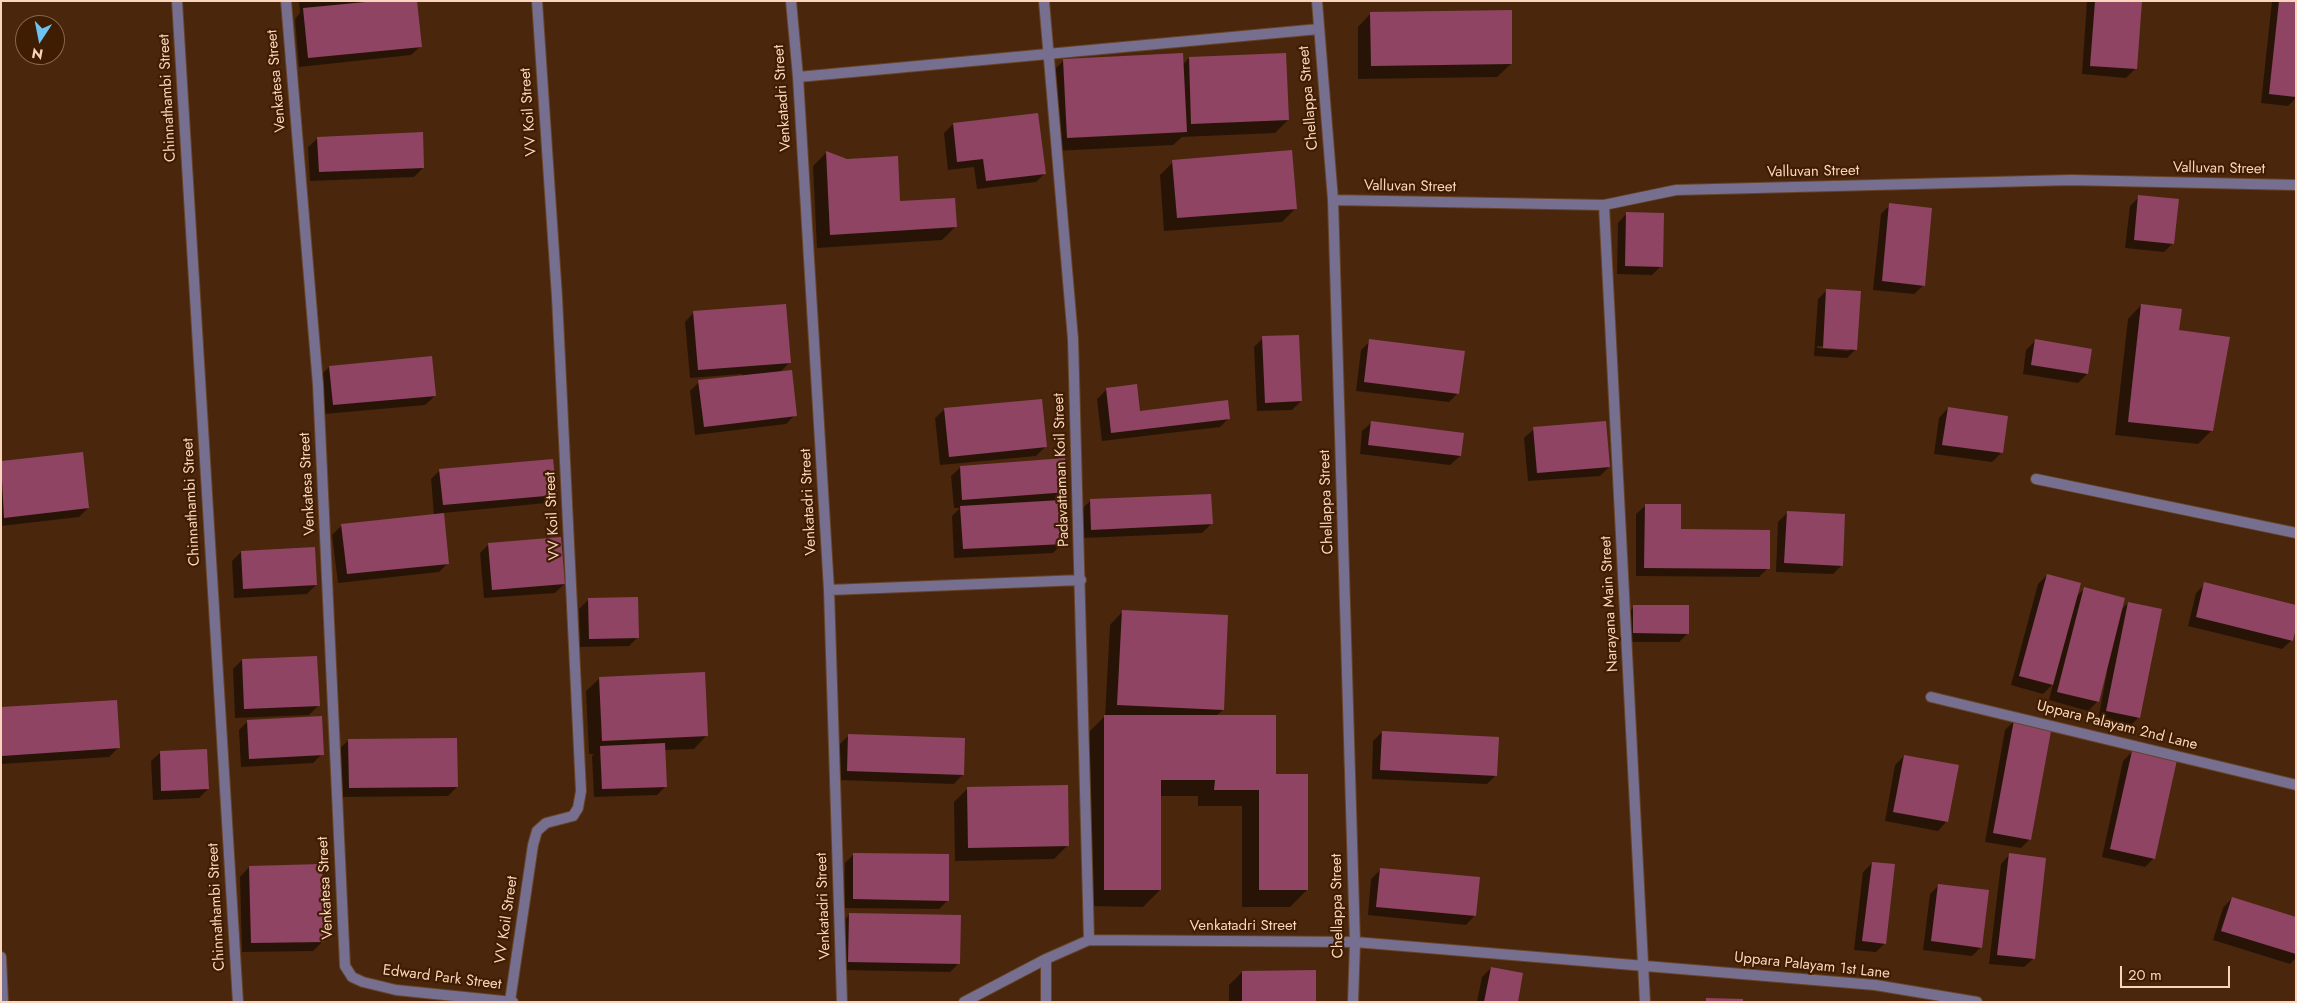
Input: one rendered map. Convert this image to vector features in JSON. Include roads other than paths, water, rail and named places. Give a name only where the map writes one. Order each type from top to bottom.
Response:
[{"type":"street","name":"Chinnathambi Street","points":[[177,1],[238,1002]]},
{"type":"street","name":"Venkatesa Street","points":[[286,1],[318,385],[345,966]]},
{"type":"street","name":"VV Koil Street","points":[[511,1002],[532,845],[537,831],[546,823],[573,816],[578,808],[581,791],[557,297],[537,1]]},
{"type":"street","name":"Venkatadri Street","points":[[790,1],[798,76],[829,590],[842,1002]]},
{"type":"street","name":"Padavattaman Koil Street","points":[[1044,1],[1073,339],[1081,580],[1089,940]]},
{"type":"street","name":"Chellappa Street","points":[[1317,1],[1333,200],[1355,942],[1353,1002]]},
{"type":"street","points":[[798,76],[1318,29]]},
{"type":"street","name":"Valluvan Street","points":[[1333,200],[1604,205],[1676,190],[2071,180],[2296,185]]},
{"type":"street","name":"Narayana Main Street","points":[[1604,205],[1646,1002]]},
{"type":"street","points":[[2036,479],[2296,533]]},
{"type":"street","points":[[829,590],[1081,580]]},
{"type":"street","name":"Uppara Palayam 2nd Lane","points":[[1931,697],[2296,785]]},
{"type":"street","name":"Venkatadri Street","points":[[964,1002],[1046,959],[1089,940],[1355,942],[1644,965]]},
{"type":"street","points":[[1,957],[3,1002]]},
{"type":"street","points":[[1046,959],[1046,1002]]},
{"type":"street","name":"Uppara Palayam 1st Lane","points":[[1644,965],[1875,986],[1977,1002]]},
{"type":"street","name":"Edward Park Street","points":[[345,966],[352,977],[363,982],[414,997],[511,1002]]}]
